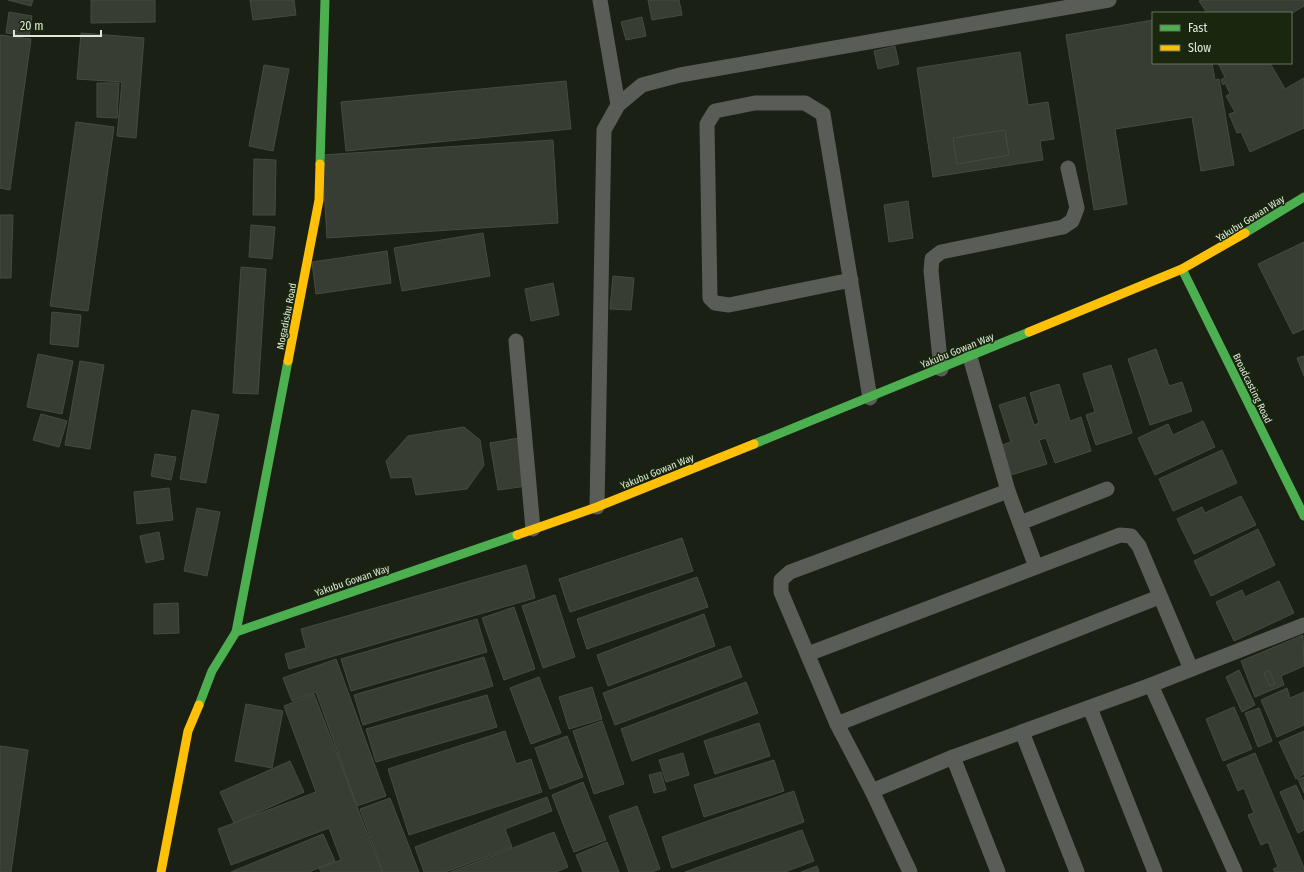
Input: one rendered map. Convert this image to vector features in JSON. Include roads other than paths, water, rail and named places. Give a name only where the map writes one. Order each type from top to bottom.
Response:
[{"type":"street","name":"Mogadishu Road","points":[[236,632],[319,200],[325,0]]},
{"type":"street","name":"Yakubu Gowan Way","points":[[236,632],[597,507],[870,398],[1182,269],[1222,248],[1304,198]]},
{"type":"street","name":"Broadcasting Road","points":[[1182,269],[1304,516]]},
{"type":"street","points":[[161,872],[188,731],[212,671],[236,632]]},
{"type":"lane","points":[[600,0],[618,105]]},
{"type":"lane","points":[[597,507],[604,130],[618,105],[642,85],[680,75],[1109,0]]},
{"type":"lane","points":[[851,280],[729,305],[715,303],[710,298],[707,124],[715,111],[755,103],[805,103],[823,114],[851,280],[870,398]]},
{"type":"lane","points":[[941,369],[931,271],[932,259],[941,252],[1062,227],[1072,221],[1077,208],[1068,168]]},
{"type":"lane","points":[[516,341],[533,529]]},
{"type":"lane","points":[[970,357],[1008,491],[1036,567]]},
{"type":"lane","points":[[1020,522],[1107,489]]},
{"type":"lane","points":[[910,872],[872,791],[837,724],[781,592],[781,580],[790,572],[1008,491]]},
{"type":"lane","points":[[808,654],[1120,535],[1131,536],[1138,546],[1191,669]]},
{"type":"lane","points":[[837,724],[1160,597]]},
{"type":"lane","points":[[872,791],[953,757],[1090,708],[1304,625]]},
{"type":"lane","points":[[1151,685],[1235,872]]},
{"type":"lane","points":[[1090,708],[1155,872]]},
{"type":"lane","points":[[1022,732],[1077,872]]},
{"type":"lane","points":[[953,757],[998,872]]}]
